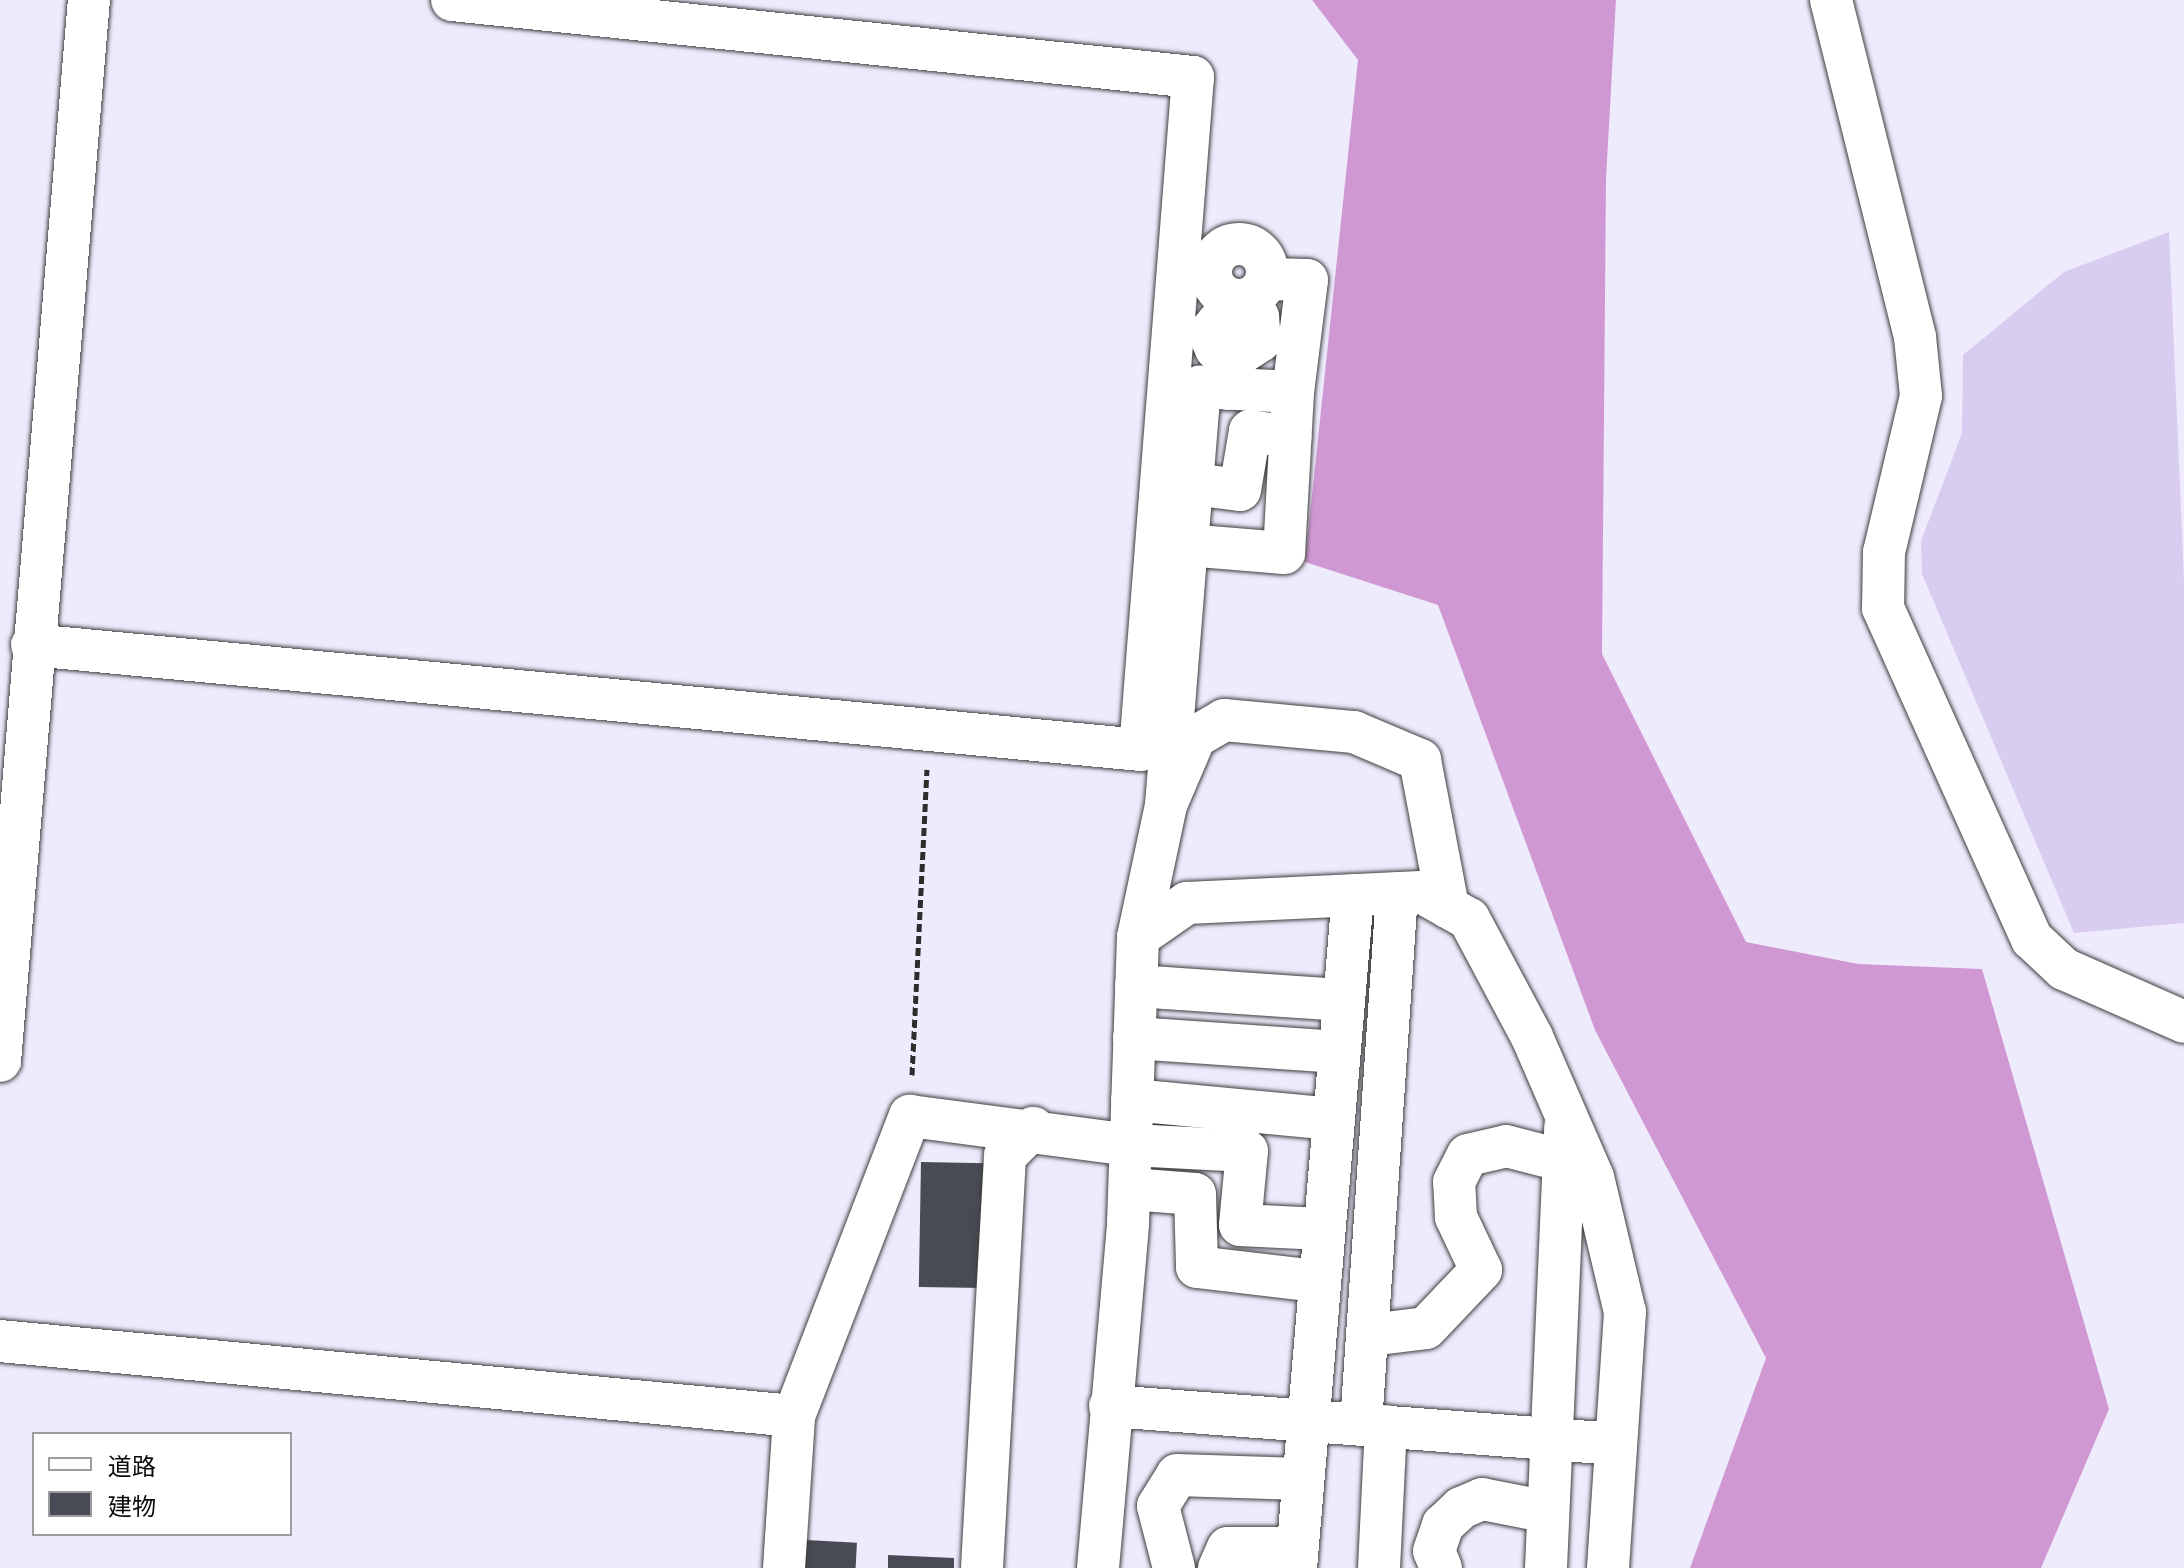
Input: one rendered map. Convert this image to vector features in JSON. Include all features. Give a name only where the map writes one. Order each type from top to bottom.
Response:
[{"type":"street","points":[[0,1061],[14,731],[32,645],[89,0]]},
{"type":"street","points":[[32,645],[1140,750],[1193,77],[790,17],[452,0]]},
{"type":"street","points":[[1831,0],[1915,337],[1921,396],[1884,552],[1883,608],[2032,939],[2064,969],[2184,1022]]},
{"type":"street","points":[[1187,545],[1284,553],[1293,392],[1307,280],[1247,296],[1217,317],[1209,333],[1231,373],[1293,392]]},
{"type":"street","points":[[1098,1568],[1130,1189],[1138,937],[1166,805],[1200,387],[1231,373]]},
{"type":"street","points":[[1192,484],[1240,490],[1250,431],[1291,437]]},
{"type":"street","points":[[1166,805],[1195,737],[1224,720],[1354,732],[1420,760],[1448,907]]},
{"type":"street","points":[[1138,937],[1187,903],[1421,892],[1469,919],[1593,1177],[1625,1312],[1608,1568]]},
{"type":"street","points":[[1379,1568],[1370,1335],[1397,893]]},
{"type":"street","points":[[1219,1568],[1228,1548],[1297,1558],[1304,1420],[1353,895]]},
{"type":"street","points":[[1136,986],[1344,1000]]},
{"type":"street","points":[[1134,1038],[1339,1052]]},
{"type":"street","points":[[1132,1100],[1333,1119]]},
{"type":"street","points":[[1546,1568],[1565,1114]]},
{"type":"street","points":[[784,1568],[794,1416],[910,1116],[1033,1128],[1131,1145],[1247,1151],[1240,1225],[1322,1229]]},
{"type":"street","points":[[982,1568],[1005,1156],[1033,1128]]},
{"type":"street","points":[[1370,1335],[1426,1328],[1481,1270],[1456,1217],[1454,1182],[1468,1155],[1506,1146],[1564,1161]]},
{"type":"street","points":[[1130,1189],[1195,1194],[1197,1267],[1317,1281]]},
{"type":"street","points":[[0,1341],[794,1416]]},
{"type":"street","points":[[1110,1406],[1616,1444]]},
{"type":"street","points":[[1174,1568],[1158,1506],[1177,1475],[1301,1479]]},
{"type":"street","points":[[1441,1568],[1434,1551],[1443,1525],[1461,1508],[1482,1499],[1548,1512]]},
{"type":"path","points":[[910,1116],[929,730]]},
{"type":"shaded area","points":[[1312,0],[1616,0],[1606,179],[1602,654],[1746,942],[1858,964],[1982,969],[2109,1409],[2041,1568],[1690,1568],[1766,1358],[1595,1030],[1438,605],[1305,562],[1358,60]]},
{"type":"shaded area","points":[[2169,232],[2184,580],[2184,923],[2074,933],[1922,574],[1921,541],[1962,433],[1963,355],[2064,272]]},
{"type":"building","points":[[921,1162],[986,1163],[984,1288],[919,1287]]},
{"type":"building","points":[[806,1540],[857,1543],[856,1568],[805,1568]]},
{"type":"building","points":[[888,1555],[954,1558],[954,1568],[888,1568]]}]
